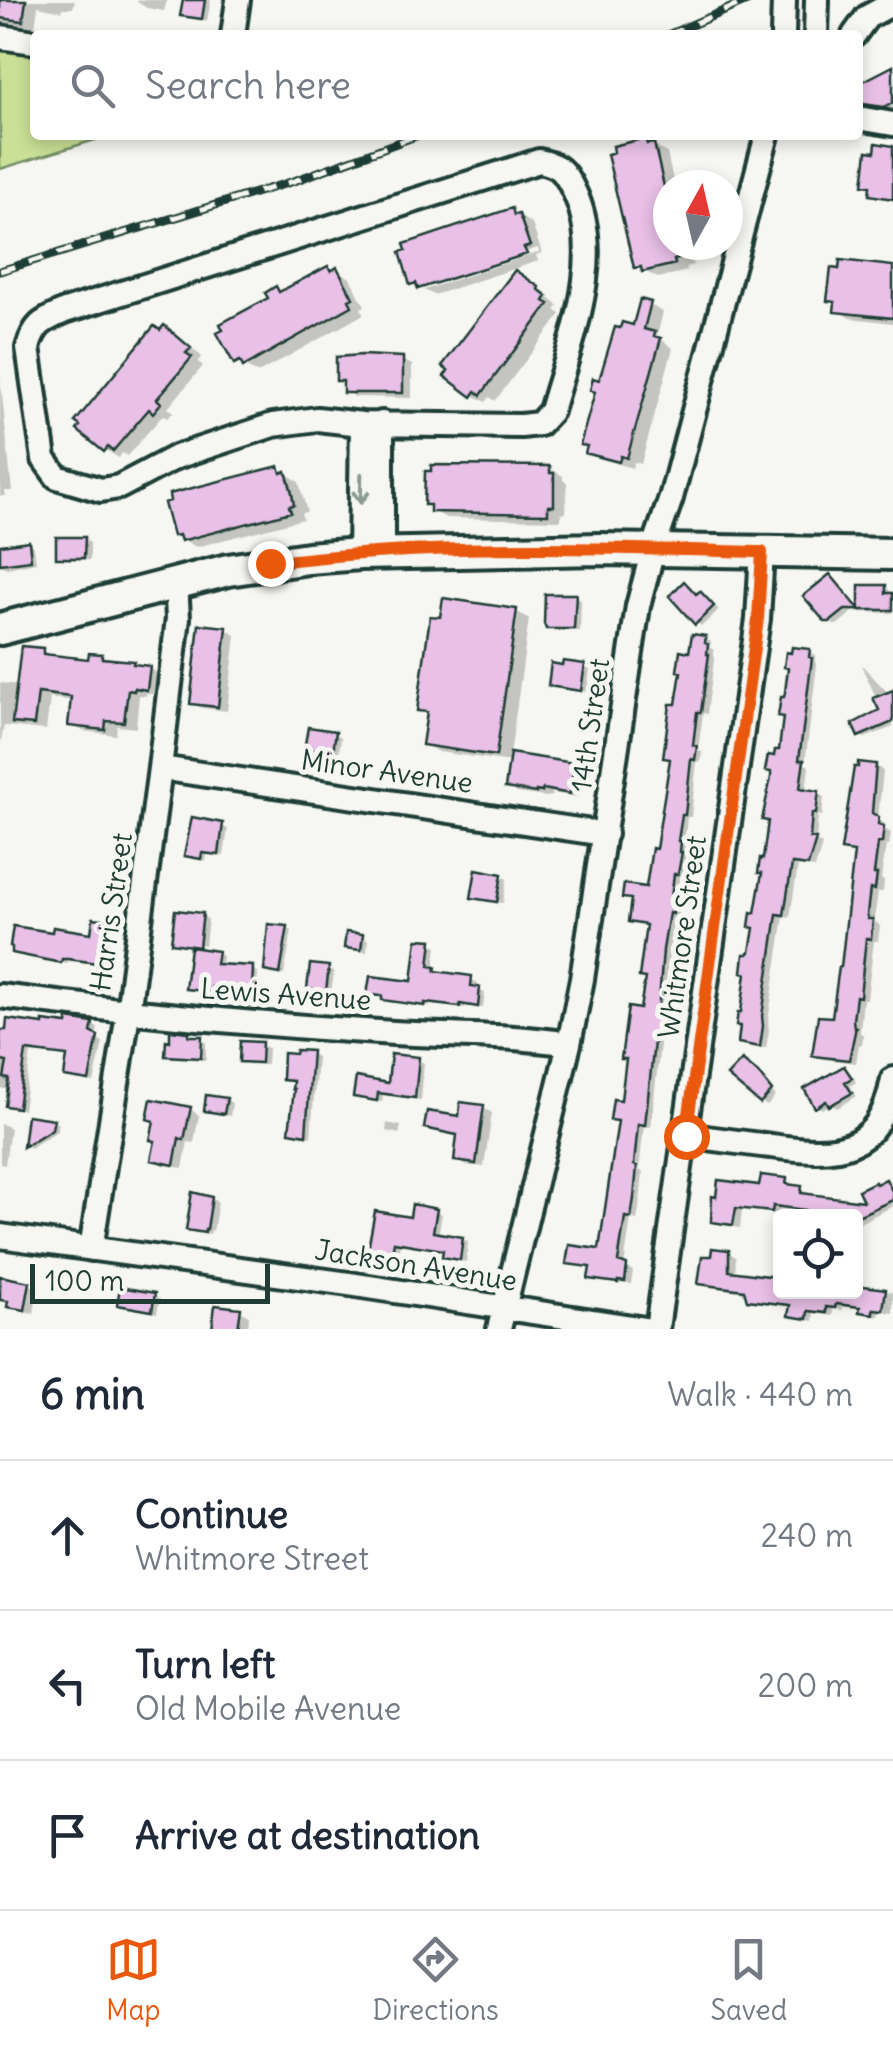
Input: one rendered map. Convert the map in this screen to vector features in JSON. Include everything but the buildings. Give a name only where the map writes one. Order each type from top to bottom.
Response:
[{"type":"main road","points":[[0,629],[228,570],[371,553],[653,550],[893,554]]},
{"type":"street","points":[[234,30],[238,0]]},
{"type":"street","points":[[783,30],[784,0]]},
{"type":"street","points":[[816,30],[817,0]]},
{"type":"street","points":[[857,30],[867,16],[893,3]]},
{"type":"street","points":[[0,37],[30,41]]},
{"type":"street","points":[[863,119],[893,124]]},
{"type":"street","name":"14th Street","points":[[501,1319],[582,978],[638,606],[671,498],[766,140]]},
{"type":"street","points":[[539,161],[554,164],[567,176],[583,208],[587,243],[584,291],[551,411],[540,424],[521,426],[372,424],[317,420],[273,425],[176,456],[119,487],[101,490],[58,477],[44,459],[28,348],[33,331],[65,311],[539,161]]},
{"type":"street","points":[[371,553],[372,424]]},
{"type":"street","name":"Whitmore Street","points":[[657,1329],[758,619],[762,552]]},
{"type":"street","name":"Harris Street","points":[[91,1248],[128,1013],[160,768],[178,618],[176,582]]},
{"type":"street","name":"Minor Avenue","points":[[160,768],[605,834]]},
{"type":"street","name":"Lewis Avenue","points":[[0,996],[128,1013],[568,1044]]},
{"type":"street","points":[[686,1136],[794,1150],[826,1152],[844,1148],[858,1142],[880,1119],[893,1080]]},
{"type":"street","name":"Jackson Avenue","points":[[0,1236],[91,1248],[501,1319],[645,1329]]},
{"type":"green space","points":[[0,41],[30,48],[30,140],[95,140],[0,169]]},
{"type":"railway","points":[[680,30],[749,0]]},
{"type":"railway","points":[[0,271],[294,181],[405,140]]},
{"type":"route","points":[[270,563],[411,551],[762,552],[758,619],[686,1136]]}]
